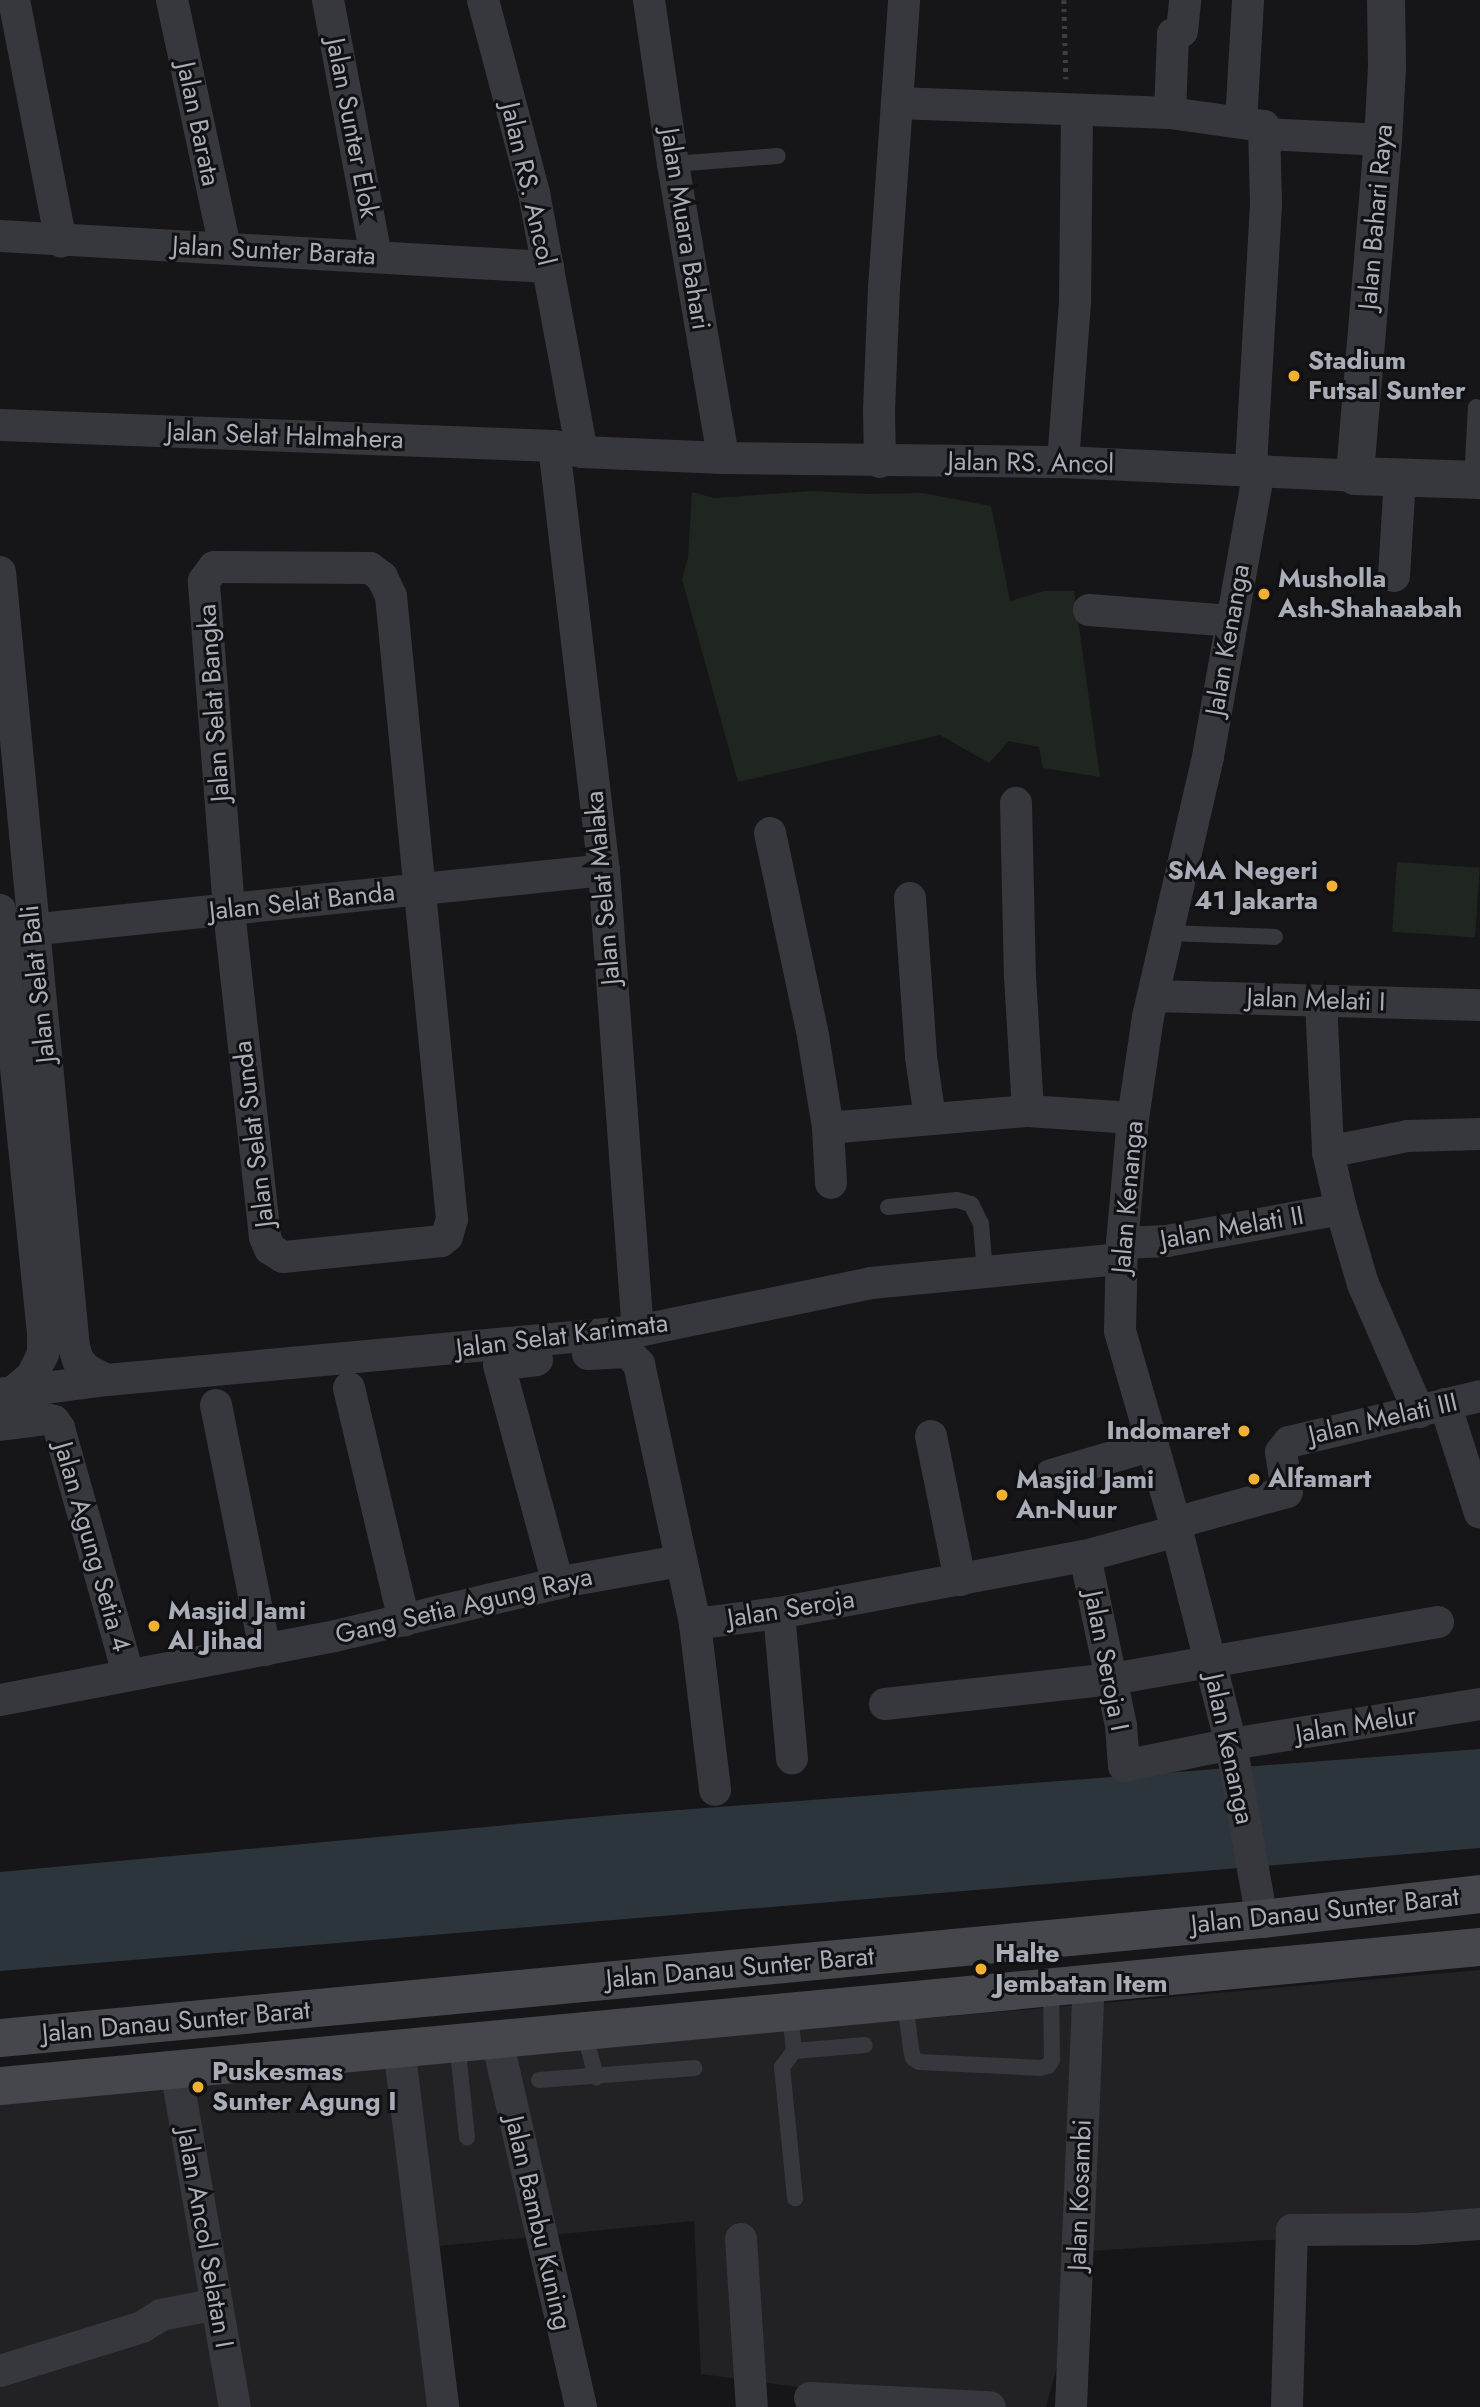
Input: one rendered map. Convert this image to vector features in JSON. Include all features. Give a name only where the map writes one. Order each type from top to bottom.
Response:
[{"type":"main road","name":"Jalan Danau Sunter Barat","points":[[0,2038],[1259,1903],[1480,1894]]},
{"type":"main road","name":"Jalan Danau Sunter Barat","points":[[0,2086],[1480,1947]]},
{"type":"street","points":[[14,0],[61,241]]},
{"type":"street","name":"Jalan Barata","points":[[172,0],[225,248]]},
{"type":"street","name":"Jalan Sunter Elok","points":[[328,0],[376,256]]},
{"type":"street","name":"Jalan RS. Ancol","points":[[482,0],[534,193],[548,267],[569,449],[723,458],[880,462],[1063,462],[1476,480]]},
{"type":"street","name":"Jalan Muara Bahari","points":[[649,0],[673,164],[723,458]]},
{"type":"street","points":[[880,462],[878,411],[904,0]]},
{"type":"street","points":[[1170,113],[1172,34],[1182,31],[1185,0]]},
{"type":"street","name":"Jalan Kenanga","points":[[1248,0],[1253,128],[1266,205],[1255,469],[1208,757],[1153,996],[1133,1118],[1121,1251],[1120,1331],[1176,1527],[1233,1754],[1259,1903]]},
{"type":"street","name":"Jalan Bahari Raya","points":[[1355,476],[1383,140],[1387,66],[1386,0]]},
{"type":"street","points":[[897,103],[1170,113],[1253,128],[1383,140]]},
{"type":"street","points":[[1063,462],[1076,304],[1071,111]]},
{"type":"street","name":"Jalan Sunter Barata","points":[[0,236],[548,267]]},
{"type":"street","name":"Jalan Selat Halmahera","points":[[0,425],[569,449]]},
{"type":"street","name":"Jalan Selat Malaka","points":[[569,449],[604,870],[626,1341]]},
{"type":"street","points":[[1394,576],[1400,478]]},
{"type":"street","name":"Jalan Selat Bangka","points":[[229,909],[204,581],[214,567],[370,568],[382,577],[391,596],[421,889]]},
{"type":"street","name":"Jalan Selat Bali","points":[[0,572],[9,926],[43,1330],[43,1354],[32,1376],[6,1393]]},
{"type":"street","points":[[1089,610],[1230,621]]},
{"type":"street","points":[[1016,803],[1020,976],[1028,1111]]},
{"type":"street","points":[[769,833],[813,1036],[828,1128],[831,1183]]},
{"type":"street","name":"Jalan Selat Banda","points":[[9,926],[229,909],[604,870]]},
{"type":"street","name":"Jalan Selat Sunda","points":[[229,909],[265,1237],[270,1249],[283,1257],[441,1241],[447,1236],[452,1219],[421,889]]},
{"type":"street","points":[[910,898],[921,1057],[930,1118]]},
{"type":"street","name":"Jalan Selat Bali","points":[[9,926],[74,1347],[78,1360],[87,1370],[107,1380]]},
{"type":"street","name":"Jalan Melati I","points":[[1153,996],[1480,1005]]},
{"type":"street","points":[[1321,1001],[1328,1152],[1363,1284],[1432,1408],[1480,1513]]},
{"type":"street","points":[[828,1128],[1028,1111],[1133,1118]]},
{"type":"street","points":[[1328,1152],[1408,1136],[1480,1134]]},
{"type":"street","name":"Jalan Melati II","points":[[1121,1251],[1341,1209]]},
{"type":"street","name":"Jalan Selat Karimata","points":[[6,1393],[107,1380],[626,1341],[864,1284],[985,1273],[1121,1251]]},
{"type":"street","points":[[558,1583],[499,1365],[626,1341]]},
{"type":"street","name":"Jalan Seroja","points":[[626,1341],[627,1352],[639,1364],[695,1624],[779,1613],[1085,1556],[1176,1527]]},
{"type":"street","points":[[349,1388],[404,1621]]},
{"type":"street","name":"Jalan Melati III","points":[[1176,1527],[1287,1492],[1281,1452],[1289,1441],[1480,1396]]},
{"type":"street","points":[[216,1405],[265,1650]]},
{"type":"street","name":"Jalan Agung Setia 4","points":[[0,1425],[46,1419],[54,1421],[128,1674]]},
{"type":"street","points":[[931,1436],[960,1580]]},
{"type":"street","points":[[1051,1475],[1153,1445]]},
{"type":"street","name":"Jalan Seroja I","points":[[1085,1556],[1121,1726],[1124,1766]]},
{"type":"street","name":"Gang Setia Agung Raya","points":[[0,1700],[265,1650],[404,1621],[558,1583],[680,1561]]},
{"type":"street","points":[[779,1613],[792,1758]]},
{"type":"street","points":[[885,1704],[1112,1679],[1438,1622]]},
{"type":"street","points":[[695,1624],[715,1790]]},
{"type":"street","name":"Jalan Melur","points":[[1124,1766],[1233,1754],[1480,1704]]},
{"type":"street","name":"Jalan Kosambi","points":[[1071,2407],[1088,1984]]},
{"type":"street","name":"Jalan Bambu Kuning","points":[[497,2039],[581,2407]]},
{"type":"street","points":[[399,2047],[443,2407]]},
{"type":"street","name":"Jalan Ancol Selatan I","points":[[176,2070],[234,2407]]},
{"type":"street","points":[[1287,2407],[1292,2230],[1415,2229],[1480,2224]]},
{"type":"street","points":[[741,2239],[752,2407]]},
{"type":"street","points":[[0,2371],[142,2327],[161,2315],[217,2304]]},
{"type":"street","points":[[810,2398],[990,2407]]},
{"type":"lane","points":[[673,164],[778,156]]},
{"type":"lane","points":[[1476,407],[1476,480]]},
{"type":"lane","points":[[1167,933],[1275,937]]},
{"type":"lane","points":[[888,1207],[957,1199],[971,1204],[981,1224],[985,1273]]},
{"type":"lane","points":[[905,2002],[911,2049],[913,2057],[919,2062],[1040,2068],[1048,2066],[1052,2060],[1051,1987]]},
{"type":"lane","points":[[790,2013],[793,2052],[782,2067],[795,2198]]},
{"type":"lane","points":[[583,2031],[596,2077]]},
{"type":"lane","points":[[457,2042],[467,2137]]},
{"type":"lane","points":[[793,2052],[865,2045]]},
{"type":"lane","points":[[539,2080],[695,2068]]},
{"type":"path","points":[[1064,0],[1062,29],[1068,53],[1071,111]]},
{"type":"shaded area","points":[[813,491],[923,493],[991,506],[1010,601],[1044,591],[1074,591],[1100,777],[1043,768],[1039,747],[1009,741],[989,763],[940,735],[738,782],[682,579],[688,558],[692,492],[714,498]]},
{"type":"shaded area","points":[[1397,862],[1480,868],[1475,938],[1392,932]]},
{"type":"shaded area","points":[[1480,1749],[1480,1848],[0,1971],[0,1872],[614,1815]]},
{"type":"shaded area","points":[[1480,1970],[1480,2227],[1089,2251],[1046,2407],[947,2407],[701,2374],[694,2221],[418,2248],[439,2407],[0,2407],[0,2099]]},
{"type":"place","name":"Stadium Futsal Sunter","points":[[1294,376]]},
{"type":"place","name":"Musholla Ash-Shahaabah","points":[[1264,594]]},
{"type":"place","name":"SMA Negeri 41 Jakarta","points":[[1332,886]]},
{"type":"place","name":"Indomaret","points":[[1244,1431]]},
{"type":"place","name":"Alfamart","points":[[1254,1479]]},
{"type":"place","name":"Masjid Jami An-Nuur","points":[[1002,1495]]},
{"type":"place","name":"Masjid Jami Al Jihad","points":[[154,1626]]},
{"type":"place","name":"Halte Jembatan Item","points":[[981,1969]]},
{"type":"place","name":"Puskesmas Sunter Agung I","points":[[198,2087]]}]
